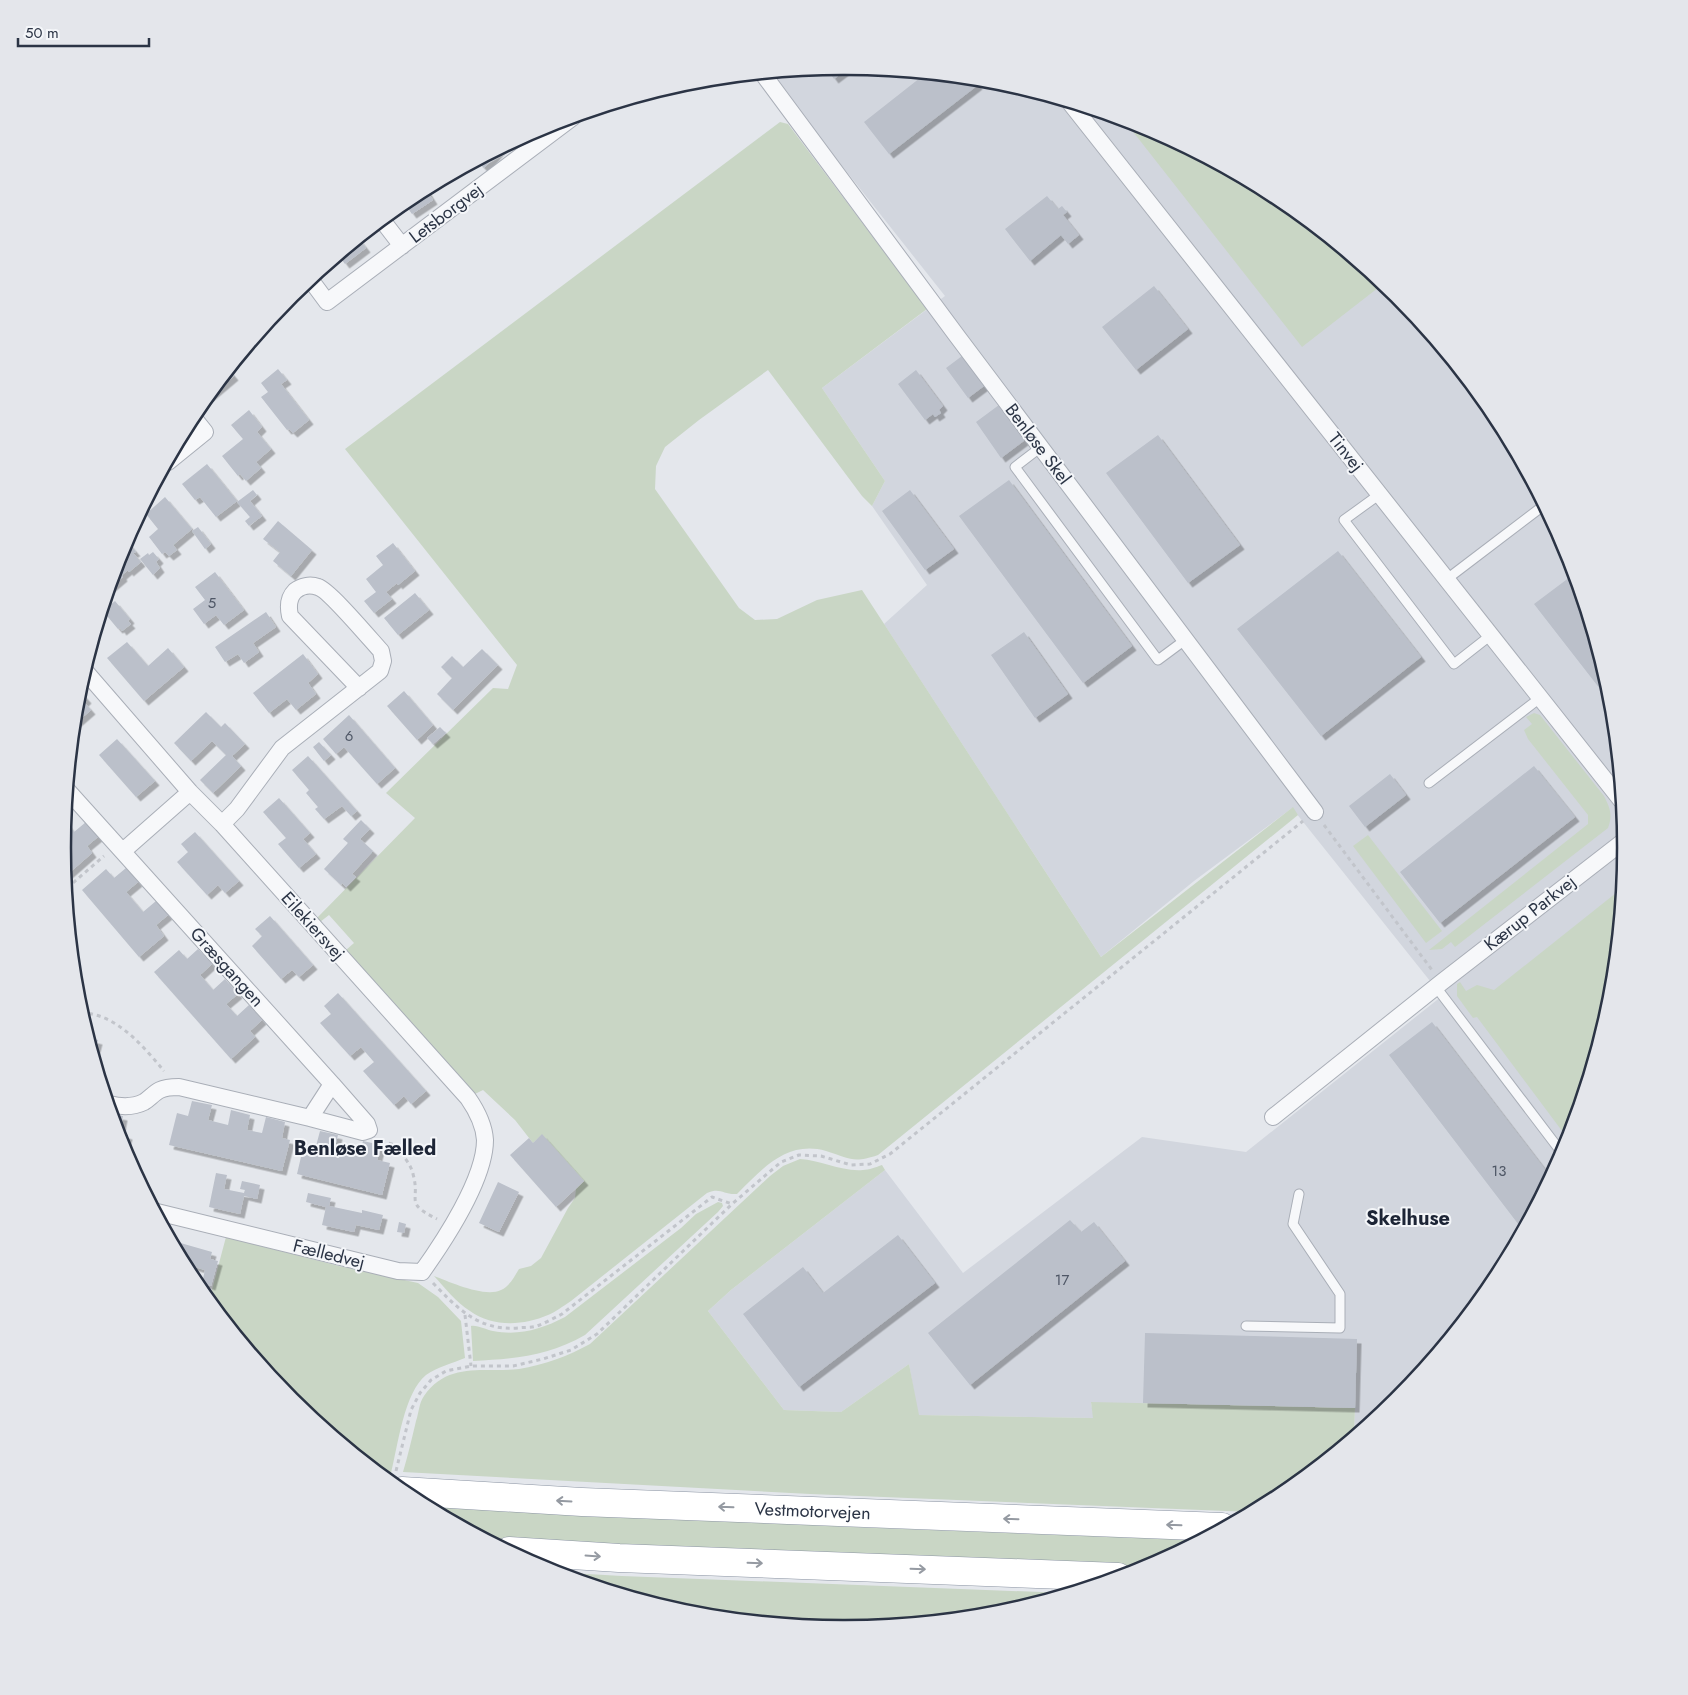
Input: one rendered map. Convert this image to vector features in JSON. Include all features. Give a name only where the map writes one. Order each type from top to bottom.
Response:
[{"type":"highway","name":"Vestmotorvejen","points":[[406,1484],[582,1502],[1212,1527]]},
{"type":"highway","points":[[525,1551],[619,1558],[1099,1576]]},
{"type":"street","name":"Benløse Skel","points":[[766,79],[1315,812]]},
{"type":"street","name":"Tinvej","points":[[1078,112],[1614,792]]},
{"type":"street","name":"Letsborgvej","points":[[315,285],[327,302],[402,246],[529,142]]},
{"type":"street","name":"Letsborgvej","points":[[386,225],[402,246]]},
{"type":"street","points":[[181,452],[205,432],[198,424]]},
{"type":"street","points":[[222,824],[237,809],[282,748],[359,688],[380,671],[384,661],[381,651],[323,589],[310,585],[296,590],[289,602],[290,616],[359,688]]},
{"type":"street","name":"Eilekiersvej","points":[[91,678],[190,792],[222,824],[468,1098],[480,1116],[485,1140],[481,1166],[451,1226]]},
{"type":"street","points":[[121,848],[190,792]]},
{"type":"street","name":"Græsgangen","points":[[73,796],[332,1084],[367,1124],[369,1130]]},
{"type":"street","name":"Kærup Parkvej","points":[[1272,1118],[1439,984],[1617,846]]},
{"type":"street","points":[[310,1118],[332,1084]]},
{"type":"street","points":[[116,1105],[136,1106],[159,1090],[179,1087],[364,1132],[369,1130]]},
{"type":"street","name":"Fælledvej","points":[[164,1214],[398,1272],[422,1272]]},
{"type":"street","points":[[422,1272],[451,1226]]},
{"type":"lane","points":[[1041,447],[1015,467],[1158,660],[1185,640]]},
{"type":"lane","points":[[1380,494],[1344,520],[1454,664],[1491,635]]},
{"type":"lane","points":[[1447,579],[1539,509]]},
{"type":"lane","points":[[1429,783],[1540,698]]},
{"type":"lane","points":[[1439,984],[1557,1146]]},
{"type":"lane","points":[[1246,1326],[1340,1328],[1340,1294],[1293,1224],[1299,1194]]},
{"type":"path","points":[[400,1479],[411,1410],[420,1393],[431,1380],[446,1371],[471,1366],[513,1366],[543,1359],[571,1350],[597,1334],[732,1204],[780,1162],[799,1155],[820,1156],[851,1165],[870,1164],[890,1154],[1315,812],[1439,984]]},
{"type":"path","points":[[72,883],[121,848]]},
{"type":"path","points":[[90,1015],[104,1018],[127,1033],[170,1078],[173,1087]]},
{"type":"path","points":[[369,1130],[380,1141],[396,1146],[411,1168],[418,1208],[451,1226]]},
{"type":"path","points":[[422,1272],[455,1306],[483,1324],[508,1329],[537,1326],[562,1314],[712,1197],[732,1204]]},
{"type":"path","points":[[465,1314],[471,1366]]},
{"type":"shaded area","points":[[844,75],[895,76],[945,81],[1044,101],[1092,116],[1186,154],[1230,178],[1314,234],[1354,267],[1425,338],[1487,418],[1537,506],[1558,552],[1576,599],[1602,697],[1615,797],[1617,848],[1615,898],[1602,998],[1576,1096],[1558,1143],[1537,1189],[1513,1234],[1487,1277],[1457,1318],[1425,1357],[1354,1428],[1355,1408],[1091,1403],[1094,1418],[918,1415],[909,1364],[841,1412],[784,1410],[708,1311],[731,1290],[885,1170],[963,1273],[1142,1137],[1246,1152],[1442,996],[1292,808],[1194,881],[1101,957],[884,624],[927,585],[872,506],[885,481],[822,388],[945,296],[797,109],[776,78]]},
{"type":"green space","points":[[780,122],[788,124],[927,309],[822,388],[885,481],[872,506],[862,496],[768,370],[665,447],[656,466],[655,489],[739,608],[755,620],[777,619],[817,600],[862,590],[1101,957],[1293,807],[1298,815],[878,1155],[856,1160],[812,1149],[787,1153],[756,1175],[737,1194],[719,1191],[707,1193],[571,1301],[554,1312],[538,1319],[518,1323],[488,1320],[465,1307],[434,1276],[477,1291],[494,1292],[501,1290],[507,1286],[519,1269],[531,1266],[541,1258],[575,1198],[576,1189],[584,1181],[542,1135],[533,1143],[515,1120],[483,1090],[473,1095],[346,950],[354,943],[329,915],[320,922],[316,919],[415,818],[386,793],[493,688],[508,689],[517,665],[345,449]]},
{"type":"green space","points":[[1133,131],[1186,154],[1230,178],[1273,205],[1314,234],[1377,289],[1302,347]]},
{"type":"green space","points":[[1534,713],[1540,715],[1604,796],[1610,812],[1608,828],[1455,947],[1451,942],[1442,949],[1429,950],[1588,824],[1588,815],[1528,739],[1524,730],[1532,724],[1526,717]]},
{"type":"green space","points":[[1368,835],[1442,931],[1426,943],[1353,846]]},
{"type":"green space","points":[[1615,894],[1610,948],[1602,998],[1576,1096],[1562,1131],[1477,1017],[1473,1018],[1457,996],[1457,984],[1460,982],[1466,991],[1477,985],[1494,990]]},
{"type":"green space","points":[[800,1159],[855,1170],[868,1170],[882,1165],[885,1170],[731,1290],[708,1311],[784,1410],[841,1412],[909,1364],[919,1415],[1093,1418],[1091,1402],[1355,1408],[1354,1428],[1314,1461],[1239,1512],[810,1494],[403,1472],[421,1402],[434,1385],[455,1373],[519,1369],[538,1365],[590,1344],[783,1166]]},
{"type":"green space","points":[[718,1202],[722,1203],[723,1206],[718,1212],[585,1335],[558,1348],[544,1352],[503,1359],[473,1361],[471,1326],[512,1333],[539,1328],[565,1317],[681,1228],[696,1214]]},
{"type":"green space","points":[[226,1237],[339,1266],[418,1283],[438,1297],[461,1321],[465,1358],[430,1372],[418,1383],[403,1420],[391,1473],[334,1428],[298,1394],[263,1357],[212,1291]]},
{"type":"green space","points":[[439,1505],[852,1527],[1188,1540],[1123,1567],[923,1561],[499,1540]]},
{"type":"green space","points":[[582,1574],[1049,1592],[945,1614],[895,1619],[793,1619],[743,1614],[693,1605],[644,1594]]},
{"type":"building","points":[[919,78],[976,87],[889,154],[864,122]]},
{"type":"building","points":[[491,160],[484,168],[481,165]]},
{"type":"building","points":[[430,195],[433,200],[412,214],[409,209]]},
{"type":"building","points":[[1047,196],[1058,209],[1062,206],[1067,212],[1063,215],[1079,235],[1068,244],[1061,235],[1030,261],[1005,229]]},
{"type":"building","points":[[362,243],[366,248],[345,264],[342,260]]},
{"type":"building","points":[[1154,286],[1188,329],[1136,370],[1102,327]]},
{"type":"building","points":[[962,356],[984,386],[968,398],[946,368]]},
{"type":"building","points":[[278,369],[287,380],[281,384],[309,420],[293,433],[289,429],[287,430],[261,397],[268,392],[261,383]]},
{"type":"building","points":[[916,370],[943,406],[939,410],[941,413],[935,417],[933,414],[925,420],[898,384]]},
{"type":"building","points":[[999,405],[1025,440],[1001,458],[976,422]]},
{"type":"building","points":[[249,410],[262,427],[257,432],[271,449],[256,462],[261,468],[246,481],[240,474],[238,476],[222,456],[243,439],[231,425]]},
{"type":"building","points":[[1158,435],[1240,545],[1188,583],[1106,473]]},
{"type":"building","points":[[207,464],[237,501],[216,517],[200,497],[195,500],[182,484]]},
{"type":"building","points":[[1009,480],[1132,646],[1083,683],[959,516]]},
{"type":"building","points":[[253,490],[257,495],[250,501],[262,516],[249,526],[245,521],[250,517],[237,502]]},
{"type":"building","points":[[910,490],[954,549],[925,570],[882,511]]},
{"type":"building","points":[[165,497],[192,529],[173,545],[177,550],[169,556],[165,552],[162,554],[149,537],[158,529],[147,515]]},
{"type":"building","points":[[278,521],[312,550],[291,576],[273,561],[280,552],[263,539]]},
{"type":"building","points":[[198,527],[211,544],[205,549],[192,531]]},
{"type":"building","points":[[393,543],[415,571],[386,592],[392,599],[374,613],[364,601],[376,592],[366,579],[383,565],[376,556]]},
{"type":"building","points":[[132,547],[136,552],[133,553],[141,562],[122,575],[123,577],[119,580]]},
{"type":"building","points":[[1338,551],[1421,657],[1321,736],[1237,629]]},
{"type":"building","points":[[153,552],[159,559],[156,562],[160,568],[153,575],[140,559]]},
{"type":"building","points":[[215,572],[244,610],[224,625],[216,615],[204,624],[193,609],[205,600],[195,587]]},
{"type":"building","points":[[1568,578],[1590,647],[1600,689],[1534,604]]},
{"type":"building","points":[[415,593],[429,610],[398,635],[384,618]]},
{"type":"building","points":[[115,601],[130,619],[128,621],[131,624],[122,631],[107,616],[110,605]]},
{"type":"building","points":[[266,612],[276,627],[253,643],[259,652],[244,663],[238,654],[225,662],[215,647]]},
{"type":"building","points":[[1024,632],[1068,694],[1035,718],[991,655]]},
{"type":"building","points":[[127,642],[148,666],[168,648],[184,667],[144,701],[107,658]]},
{"type":"building","points":[[482,649],[498,665],[453,710],[437,694],[452,678],[441,667],[452,656],[463,667]]},
{"type":"building","points":[[303,654],[318,674],[308,683],[316,694],[296,710],[287,699],[269,713],[253,693]]},
{"type":"building","points":[[404,691],[433,725],[417,740],[387,706]]},
{"type":"building","points":[[85,703],[91,710],[83,717]]},
{"type":"building","points":[[206,712],[221,727],[225,723],[245,744],[232,756],[241,766],[213,793],[200,780],[226,755],[212,741],[191,761],[174,743]]},
{"type":"building","points":[[349,715],[395,768],[377,784],[344,747],[336,754],[323,739]]},
{"type":"building","points":[[440,727],[446,733],[433,744],[427,738]]},
{"type":"building","points":[[117,739],[155,781],[136,797],[99,755]]},
{"type":"building","points":[[319,742],[331,755],[324,761],[313,747]]},
{"type":"building","points":[[308,756],[357,811],[351,816],[342,806],[324,819],[315,809],[318,807],[306,793],[309,790],[292,770]]},
{"type":"building","points":[[1534,766],[1575,817],[1440,923],[1400,872]]},
{"type":"building","points":[[1390,774],[1406,795],[1365,827],[1349,806]]},
{"type":"building","points":[[279,798],[310,833],[303,839],[316,854],[299,868],[278,844],[286,838],[263,812]]},
{"type":"building","points":[[361,820],[370,829],[360,839],[373,851],[352,874],[356,877],[346,887],[342,883],[341,885],[324,869],[348,843],[343,839]]},
{"type":"building","points":[[86,822],[99,836],[87,846],[92,853],[72,871],[72,829],[74,832]]},
{"type":"building","points":[[195,832],[239,881],[225,893],[218,885],[207,895],[177,862],[188,852],[181,844]]},
{"type":"building","points":[[126,868],[138,882],[126,892],[143,912],[156,901],[168,915],[156,925],[164,936],[139,957],[82,890],[106,869],[114,878]]},
{"type":"building","points":[[270,916],[313,965],[299,977],[292,970],[281,979],[252,946],[262,936],[255,929]]},
{"type":"building","points":[[198,949],[212,964],[200,975],[213,990],[225,979],[238,994],[226,1004],[237,1016],[249,1005],[262,1020],[250,1031],[255,1037],[231,1059],[154,972],[179,950],[187,959]]},
{"type":"building","points":[[338,993],[426,1091],[411,1104],[404,1096],[394,1105],[363,1071],[374,1062],[361,1047],[350,1056],[320,1023],[331,1014],[324,1006]]},
{"type":"building","points":[[1432,1022],[1546,1170],[1518,1224],[1389,1055]]},
{"type":"building","points":[[192,1101],[212,1105],[208,1120],[228,1125],[231,1110],[250,1115],[247,1130],[262,1133],[266,1117],[285,1122],[282,1138],[290,1140],[282,1171],[169,1145],[177,1113],[188,1116]]},
{"type":"building","points":[[320,1131],[338,1135],[334,1150],[359,1156],[363,1141],[381,1145],[377,1160],[390,1163],[382,1195],[297,1174],[304,1144],[316,1146]]},
{"type":"building","points":[[542,1134],[584,1181],[556,1207],[510,1155],[529,1138],[533,1143]]},
{"type":"building","points":[[216,1173],[227,1175],[224,1189],[244,1193],[245,1190],[240,1189],[242,1181],[260,1185],[257,1199],[244,1196],[240,1214],[209,1207]]},
{"type":"building","points":[[498,1182],[519,1192],[499,1232],[479,1223]]},
{"type":"building","points":[[308,1193],[331,1198],[329,1206],[383,1215],[379,1230],[356,1225],[354,1232],[322,1225],[326,1207],[306,1202]]},
{"type":"building","points":[[1070,1220],[1081,1232],[1094,1222],[1125,1261],[970,1385],[928,1333]]},
{"type":"building","points":[[399,1222],[406,1224],[404,1233],[397,1232]]},
{"type":"building","points":[[898,1235],[935,1283],[799,1387],[743,1314],[803,1267],[823,1293]]},
{"type":"building","points":[[180,1243],[212,1252],[210,1259],[218,1261],[211,1286],[206,1284],[203,1279],[205,1270],[195,1267]]},
{"type":"building","points":[[1145,1333],[1357,1339],[1355,1408],[1143,1403]]},
{"type":"district","name":"Benløse Fælled","points":[[365,1148]]},
{"type":"district","name":"Skelhuse","points":[[1408,1218]]}]
